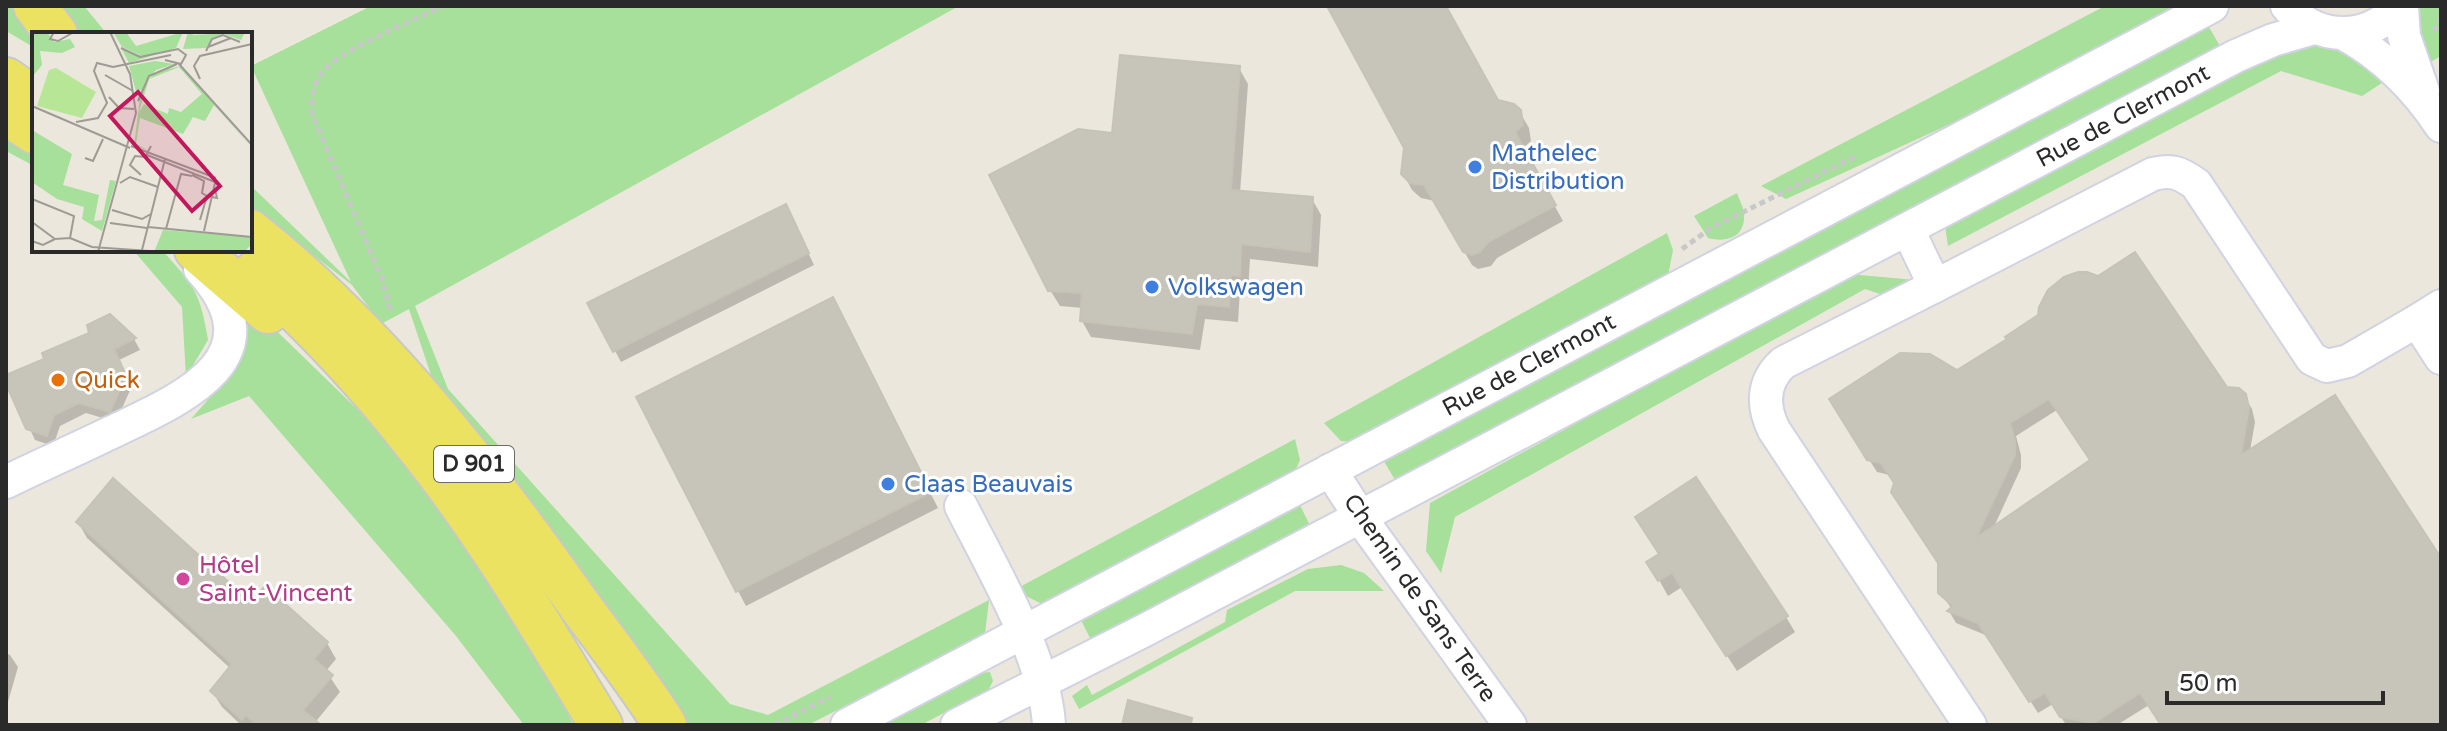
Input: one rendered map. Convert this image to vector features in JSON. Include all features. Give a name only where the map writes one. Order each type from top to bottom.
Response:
[{"type":"main road","points":[[35,6],[54,32]]},
{"type":"main road","points":[[6,53],[32,70]]},
{"type":"main road","points":[[6,79],[32,97]]},
{"type":"main road","points":[[6,114],[32,131]]},
{"type":"main road","name":"D 901","points":[[257,236],[388,363],[507,504],[665,725]]},
{"type":"main road","points":[[198,252],[281,324],[434,467]]},
{"type":"main road","name":"D 901","points":[[232,252],[323,339],[387,409],[434,467],[526,601],[599,723]]},
{"type":"street","name":"Rue de Clermont","points":[[847,725],[2212,6]]},
{"type":"street","points":[[2287,6],[2298,17],[2391,67],[2438,115]]},
{"type":"street","name":"Rue de Clermont","points":[[957,725],[1361,517],[2236,56],[2273,40],[2373,27],[2400,6]]},
{"type":"street","points":[[2400,6],[2407,48],[2438,115]]},
{"type":"street","points":[[1970,725],[1774,430],[1765,409],[1765,398],[1770,378],[1783,363],[2153,174],[2167,170],[2180,173],[2196,184],[2312,359],[2327,366],[2348,361],[2429,314],[2441,358]]},
{"type":"street","points":[[1908,230],[1935,286]]},
{"type":"street","points":[[6,482],[173,403],[217,366],[231,324],[224,299],[182,252]]},
{"type":"street","name":"Chemin de Sans Terre","points":[[1330,470],[1510,725]]},
{"type":"street","points":[[961,506],[1023,631],[1049,725]]},
{"type":"path","points":[[388,363],[390,308],[386,292],[312,114],[312,100],[319,76],[336,59],[444,6]]},
{"type":"green space","points":[[6,6],[20,6],[33,32],[32,43],[30,45],[6,31]]},
{"type":"green space","points":[[53,6],[84,6],[105,32],[78,32]]},
{"type":"green space","points":[[371,6],[959,6],[415,306],[448,389],[730,704],[768,715],[989,600],[985,634],[808,725],[678,725],[436,390],[409,309],[381,324],[352,285],[252,208],[252,187],[351,282],[252,66]]},
{"type":"green space","points":[[2105,6],[2189,6],[2064,72],[1786,199],[1761,186]]},
{"type":"green space","points":[[2416,6],[2441,6],[2441,56],[2418,69]]},
{"type":"green space","points":[[2205,20],[2221,48],[1398,485],[1382,458]]},
{"type":"green space","points":[[2324,41],[2388,79],[2362,96],[2281,71],[1948,246],[1945,225],[2244,67],[2287,49]]},
{"type":"green space","points":[[6,128],[32,141],[32,165],[6,151]]},
{"type":"green space","points":[[1737,193],[1744,213],[1742,228],[1728,239],[1708,238],[1694,216]]},
{"type":"green space","points":[[1667,233],[1673,250],[1668,276],[1353,442],[1341,441],[1324,423]]},
{"type":"green space","points":[[135,252],[164,252],[189,281],[198,299],[208,340],[186,377],[182,307]]},
{"type":"green space","points":[[1849,274],[1915,280],[1883,295],[1865,289],[1455,517],[1441,573],[1426,551],[1430,503]]},
{"type":"green space","points":[[252,307],[355,407],[422,482],[552,678],[573,725],[524,725],[456,636],[249,396],[191,419],[234,370],[241,348],[241,315]]},
{"type":"green space","points":[[1295,439],[1300,460],[1295,471],[1044,605],[1014,590]]},
{"type":"green space","points":[[1300,505],[1313,532],[1093,644],[1080,618]]},
{"type":"green space","points":[[1341,565],[1364,573],[1384,591],[1295,591],[1079,709],[1072,696],[1087,685],[1092,695],[1225,622],[1227,610],[1308,569]]},
{"type":"green space","points":[[990,672],[993,681],[989,689],[921,725],[882,725],[980,673]]},
{"type":"building","points":[[1327,6],[1446,6],[1498,100],[1514,104],[1521,110],[1523,125],[1515,132],[1556,205],[1488,242],[1480,252],[1472,255],[1463,252],[1424,185],[1410,183],[1401,174],[1404,148]]},
{"type":"building","points":[[1120,55],[1240,66],[1231,190],[1313,197],[1310,252],[1241,244],[1240,276],[1231,275],[1229,307],[1197,304],[1192,334],[1080,321],[1082,293],[1048,291],[989,175],[1078,129],[1112,133]]},
{"type":"building","points":[[786,204],[809,253],[613,352],[587,303]]},
{"type":"building","points":[[2135,252],[2227,387],[2239,388],[2246,394],[2249,408],[2241,455],[2335,395],[2441,558],[2441,725],[2161,725],[2140,693],[2094,723],[2060,717],[2045,693],[2029,702],[1978,623],[1947,611],[1953,606],[1938,593],[1938,563],[1891,492],[1894,483],[1881,463],[1867,460],[1829,399],[1900,353],[1930,354],[1957,370],[2007,339],[2005,337],[2038,315],[2048,290],[2064,277],[2078,272],[2098,276]],"holes":[[[2049,399],[2090,460],[1976,538],[2015,455],[2010,423]]]},
{"type":"building","points":[[833,297],[931,492],[736,592],[636,397]]},
{"type":"building","name":"Quick","points":[[110,314],[136,338],[114,349],[126,375],[110,412],[79,403],[54,415],[47,436],[26,429],[6,384],[6,375],[44,359],[42,353],[89,333],[87,325]]},
{"type":"building","points":[[1696,477],[1788,616],[1726,656],[1672,573],[1658,581],[1646,562],[1659,554],[1635,517]]},
{"type":"building","points":[[113,478],[251,602],[265,586],[328,642],[314,659],[333,675],[303,710],[321,725],[257,725],[246,715],[242,720],[210,691],[232,664],[76,522]]},
{"type":"building","points":[[1128,700],[1192,718],[1191,725],[1122,725]]},
{"type":"place","name":"Mathelec Distribution","points":[[1475,167]]},
{"type":"place","name":"Volkswagen","points":[[1152,287]]},
{"type":"place","name":"Quick","points":[[58,380]]},
{"type":"place","name":"Claas Beauvais","points":[[888,484]]},
{"type":"place","name":"Hôtel Saint-Vincent","points":[[183,579]]}]
